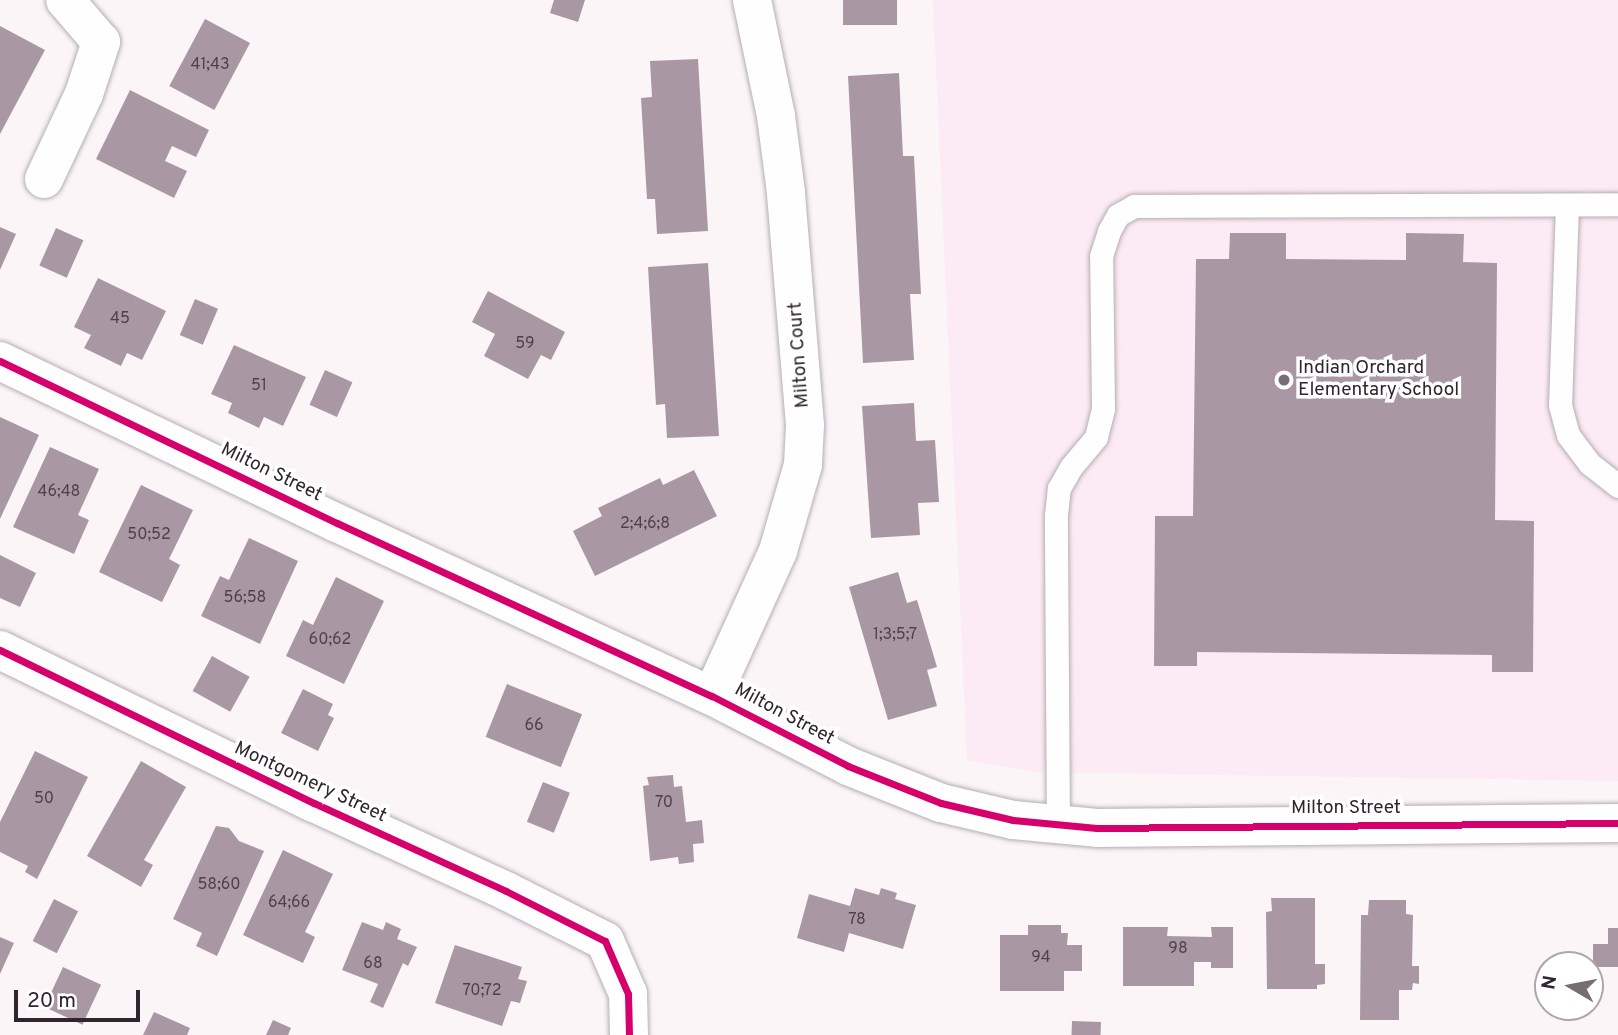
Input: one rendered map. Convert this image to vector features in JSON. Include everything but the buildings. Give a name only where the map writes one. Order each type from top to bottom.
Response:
[{"type":"street","points":[[44,179],[84,94],[101,42],[65,0]]},
{"type":"street","name":"Milton Court","points":[[712,696],[778,551],[803,465],[805,425],[786,192],[776,116],[752,0]]},
{"type":"street","name":"Milton Street","points":[[0,361],[325,517],[712,696],[848,766],[909,792],[976,813],[1097,828],[1618,823]]},
{"type":"street","name":"Montgomery Street","points":[[0,650],[314,803],[506,891],[605,943],[628,994],[629,1035]]},
{"type":"lane","points":[[1058,825],[1056,515],[1059,488],[1071,467],[1096,437],[1103,409],[1101,256],[1118,215],[1134,206],[1618,204]]},
{"type":"lane","points":[[1567,205],[1560,405],[1568,435],[1590,464],[1618,486]]},
{"type":"shaded area","name":"Indian Orchard Elementary School","points":[[933,0],[1618,0],[1618,781],[1034,772],[967,760]]},
{"type":"cycle path","points":[[0,361],[337,523],[712,696],[848,766],[941,803],[1013,820],[1097,828],[1618,823]]},
{"type":"cycle path","points":[[0,650],[314,803],[506,891],[605,941],[628,994],[629,1035]]},
{"type":"place","name":"Indian Orchard Elementary School","points":[[1284,380]]}]
